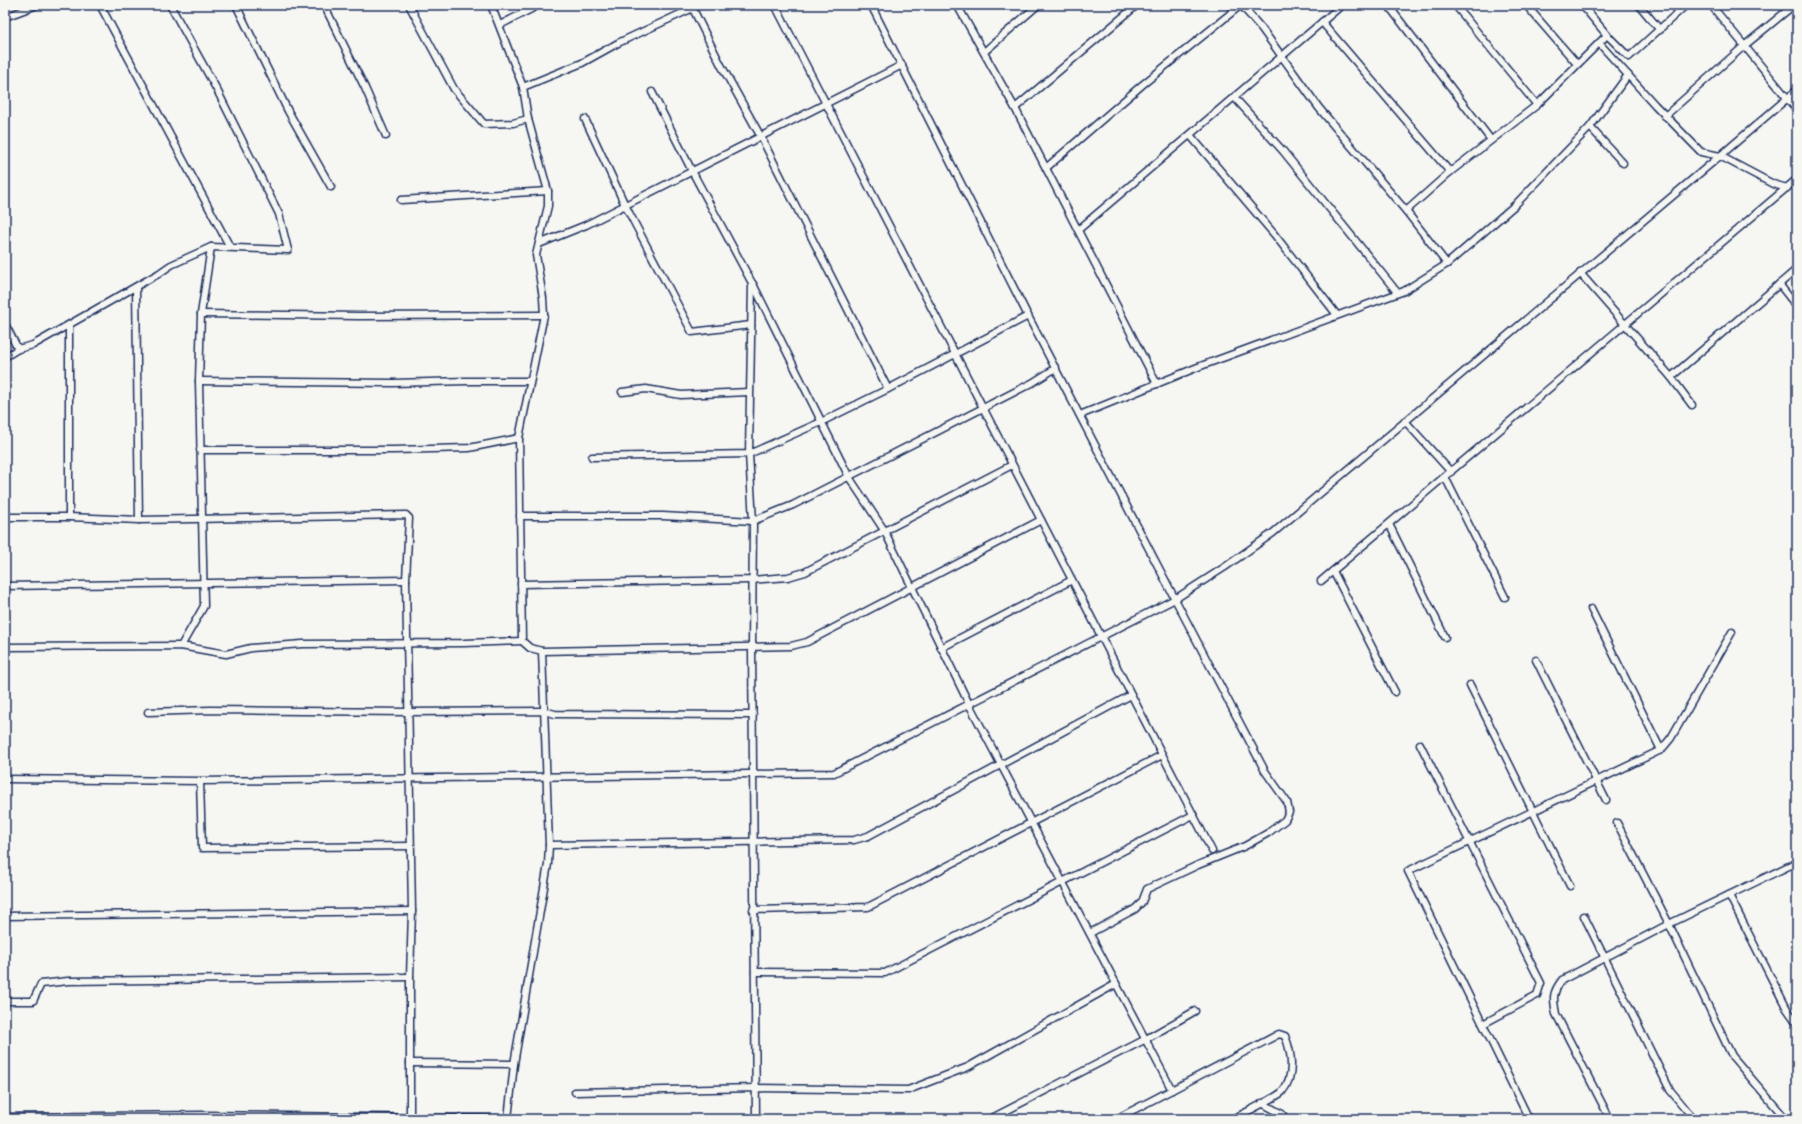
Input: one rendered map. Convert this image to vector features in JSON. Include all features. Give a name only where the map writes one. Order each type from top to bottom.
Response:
[{"type":"street","points":[[5,18],[37,5]]},
{"type":"street","points":[[100,5],[230,247]]},
{"type":"street","points":[[5,357],[18,349],[33,345],[136,287],[171,265],[211,247],[288,250],[279,214],[217,90],[170,5]]},
{"type":"street","points":[[236,5],[288,111],[331,187]]},
{"type":"street","points":[[324,5],[365,88],[386,136]]},
{"type":"street","points":[[409,5],[454,89],[484,124],[513,123],[528,119]]},
{"type":"street","points":[[491,5],[500,25],[522,87],[528,119],[548,191],[548,206],[536,255],[543,298],[544,315],[529,381],[519,438],[522,641]]},
{"type":"street","points":[[500,25],[538,5]]},
{"type":"street","points":[[775,5],[1212,851]]},
{"type":"street","points":[[871,5],[1028,316],[1175,599],[1265,771],[1287,802],[1289,812],[1285,820],[1268,833],[1245,846],[1198,865],[1147,889],[1142,902],[1135,909],[1090,933]]},
{"type":"street","points":[[957,5],[1015,108],[1157,384]]},
{"type":"street","points":[[984,52],[1038,5]]},
{"type":"street","points":[[1015,108],[1137,5]]},
{"type":"street","points":[[1046,168],[1142,85],[1241,5],[1282,56],[1318,108],[1406,211],[1447,264]]},
{"type":"street","points":[[1078,230],[1342,5]]},
{"type":"street","points":[[1388,5],[1491,140]]},
{"type":"street","points":[[1455,5],[1537,104]]},
{"type":"street","points":[[1526,5],[1577,64]]},
{"type":"street","points":[[1582,5],[1607,35],[1629,57],[1686,5]]},
{"type":"street","points":[[1639,5],[1660,30]]},
{"type":"street","points":[[1711,5],[1797,110]]},
{"type":"street","points":[[1665,116],[1744,46],[1794,5]]},
{"type":"street","points":[[522,87],[582,63],[692,6],[720,65],[761,137],[888,389]]},
{"type":"street","points":[[1322,22],[1450,172]]},
{"type":"street","points":[[1406,211],[1450,172],[1537,104],[1607,35]]},
{"type":"street","points":[[1599,43],[1665,116],[1701,152],[1720,156],[1773,184],[1787,188]]},
{"type":"street","points":[[539,244],[586,225],[902,65]]},
{"type":"street","points":[[1080,414],[1404,290],[1447,264],[1515,205],[1590,127],[1628,75]]},
{"type":"street","points":[[5,779],[200,782],[834,773],[1175,599],[1225,567],[1273,533],[1797,90]]},
{"type":"street","points":[[652,92],[692,171],[752,283],[849,477],[884,530],[969,704],[1172,1090]]},
{"type":"street","points":[[1234,97],[1282,151],[1397,292]]},
{"type":"street","points":[[584,119],[625,205],[692,332],[751,325]]},
{"type":"street","points":[[1590,127],[1623,163]]},
{"type":"street","points":[[1190,135],[1274,234],[1337,315]]},
{"type":"street","points":[[1321,581],[1797,179]]},
{"type":"street","points":[[401,200],[548,191]]},
{"type":"street","points":[[181,646],[204,606],[199,381],[201,314],[211,247]]},
{"type":"street","points":[[1671,376],[1797,269]]},
{"type":"street","points":[[1580,273],[1671,376],[1692,405]]},
{"type":"street","points":[[752,283],[748,454],[753,521],[752,715],[754,774],[753,910],[756,1119]]},
{"type":"street","points":[[1778,284],[1797,307]]},
{"type":"street","points":[[136,287],[139,520]]},
{"type":"street","points":[[201,314],[359,316],[544,315]]},
{"type":"street","points":[[592,457],[748,454],[821,422],[888,389],[1028,316]]},
{"type":"street","points":[[5,324],[18,349]]},
{"type":"street","points":[[69,324],[69,516]]},
{"type":"street","points":[[520,516],[663,516],[753,521],[794,505],[983,408],[1056,368]]},
{"type":"street","points":[[199,381],[385,383],[466,380],[529,381]]},
{"type":"street","points":[[622,392],[646,389],[681,395],[749,392]]},
{"type":"street","points":[[1405,420],[1451,472]]},
{"type":"street","points":[[200,450],[394,450],[462,448],[519,438]]},
{"type":"street","points":[[521,584],[752,580],[788,577],[804,572],[1012,465]]},
{"type":"street","points":[[1445,477],[1505,597]]},
{"type":"street","points":[[5,516],[69,516],[139,520],[406,515],[409,518],[406,580],[412,911],[410,977],[410,1118]]},
{"type":"street","points":[[5,647],[181,646],[226,654],[251,648],[302,644],[336,645],[522,641],[530,648],[542,651],[752,648],[790,646],[807,642],[1041,520]]},
{"type":"street","points":[[1389,524],[1445,637]]},
{"type":"street","points":[[1334,571],[1395,692]]},
{"type":"street","points":[[5,586],[406,580]]},
{"type":"street","points":[[942,648],[1072,580]]},
{"type":"street","points":[[1591,609],[1661,750]]},
{"type":"street","points":[[1529,1119],[1408,871],[1661,750],[1671,738],[1732,632]]},
{"type":"street","points":[[5,1117],[202,1115],[508,1119],[514,1064],[548,864],[549,845],[542,651]]},
{"type":"street","points":[[1536,660],[1606,800]]},
{"type":"street","points":[[1470,685],[1570,886]]},
{"type":"street","points":[[549,845],[754,843],[854,840],[868,836],[1131,695]]},
{"type":"street","points":[[148,712],[210,710],[408,712],[544,711],[560,714],[752,715]]},
{"type":"street","points":[[1420,744],[1541,983],[1536,995],[1483,1024]]},
{"type":"street","points":[[753,910],[868,907],[1162,755]]},
{"type":"street","points":[[200,782],[202,848],[410,846]]},
{"type":"street","points":[[755,972],[885,973],[1193,815]]},
{"type":"street","points":[[1616,822],[1668,924],[1732,1056],[1786,1119]]},
{"type":"street","points":[[1610,1119],[1556,1014],[1552,997],[1562,980],[1668,924],[1796,864]]},
{"type":"street","points":[[1729,895],[1787,1008],[1797,1023]]},
{"type":"street","points":[[5,916],[412,911]]},
{"type":"street","points":[[1584,916],[1670,1090],[1694,1119]]},
{"type":"street","points":[[5,1001],[32,1000],[41,984],[68,982],[410,977]]},
{"type":"street","points":[[575,1092],[756,1088],[908,1090],[968,1067],[1116,984]]},
{"type":"street","points":[[990,1119],[1146,1039],[1195,1011]]},
{"type":"street","points":[[1116,1119],[1279,1034],[1285,1036],[1290,1049],[1291,1072],[1281,1093],[1233,1119]]},
{"type":"street","points":[[410,1063],[514,1064]]},
{"type":"street","points":[[1262,1103],[1282,1114],[1286,1119]]}]
